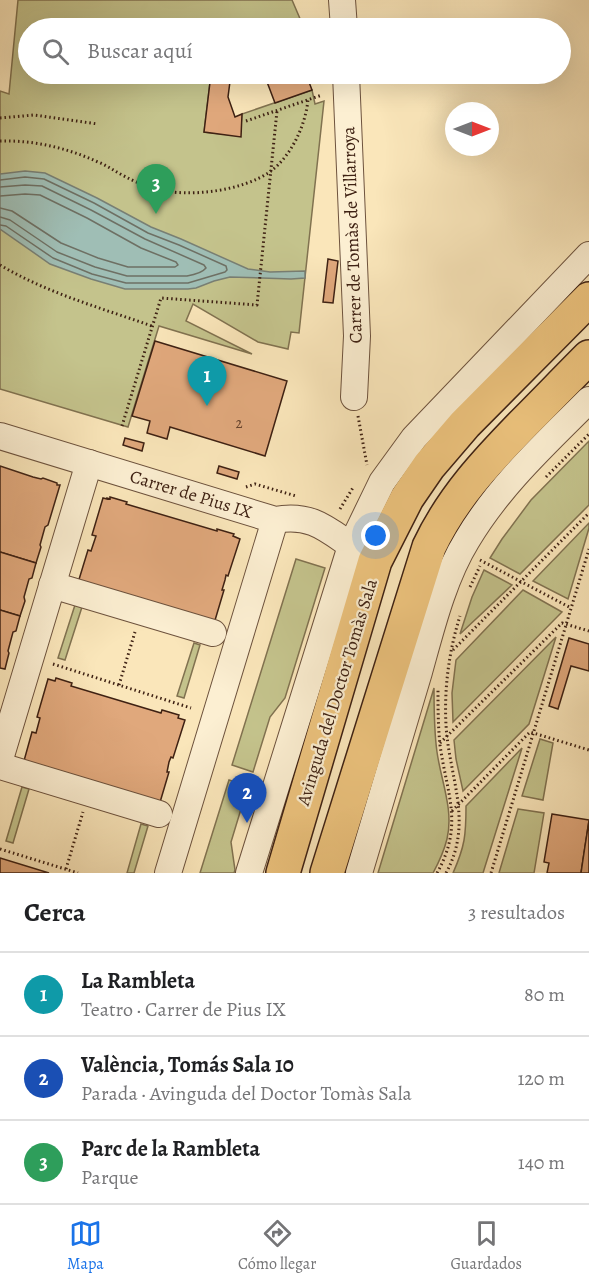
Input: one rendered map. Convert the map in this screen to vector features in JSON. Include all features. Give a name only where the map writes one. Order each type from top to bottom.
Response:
[{"type":"main road","name":"Avinguda del Doctor Tomàs Sala","points":[[283,873],[363,554],[448,443],[589,298]]},
{"type":"main road","points":[[327,873],[435,534],[455,501],[479,470],[589,357]]},
{"type":"street","points":[[342,0],[343,18]]},
{"type":"street","name":"Carrer de Tomàs de Villarroya","points":[[346,84],[357,336],[354,397]]},
{"type":"street","points":[[249,873],[363,554],[382,482],[414,438],[589,255]]},
{"type":"street","points":[[358,873],[441,596],[462,548],[482,516],[519,470],[589,400]]},
{"type":"street","name":"Carrer de Pius IX","points":[[0,436],[275,519],[296,517],[314,522],[363,554]]},
{"type":"street","points":[[2,745],[89,463]]},
{"type":"street","points":[[168,873],[275,519]]},
{"type":"street","points":[[52,585],[213,633]]},
{"type":"street","points":[[0,766],[159,814]]},
{"type":"path","points":[[246,121],[322,94]]},
{"type":"path","points":[[0,141],[25,141],[67,150],[158,189],[186,193],[220,190],[241,185],[271,171],[285,156],[296,138],[303,123],[308,99]]},
{"type":"path","points":[[123,426],[161,298],[257,305],[277,111]]},
{"type":"path","points":[[0,118],[34,115],[98,124]]},
{"type":"path","points":[[0,265],[68,297],[152,326]]},
{"type":"path","points":[[354,397],[368,464],[362,474]]},
{"type":"path","points":[[543,480],[589,434]]},
{"type":"path","points":[[340,509],[356,483]]},
{"type":"path","points":[[446,657],[589,513]]},
{"type":"path","points":[[491,873],[589,549]]},
{"type":"path","points":[[467,593],[486,552]]},
{"type":"path","points":[[473,554],[571,608]]},
{"type":"path","points":[[119,685],[142,612]]},
{"type":"path","points":[[446,873],[460,832],[459,805],[449,759],[445,708],[448,667],[460,613]]},
{"type":"path","points":[[440,743],[562,623],[589,631]]},
{"type":"path","points":[[53,664],[191,708]]},
{"type":"path","points":[[437,873],[447,853],[451,838],[452,811],[440,743],[438,681]]},
{"type":"path","points":[[452,811],[530,732],[589,750]]},
{"type":"path","points":[[66,869],[89,793]]},
{"type":"path","points":[[0,849],[78,873]]},
{"type":"shaded area","points":[[18,0],[292,0],[300,18],[18,18],[18,84],[210,84],[204,132],[240,136],[242,114],[312,90],[315,104],[324,101],[299,333],[291,332],[288,349],[258,342],[193,304],[186,321],[252,354],[159,326],[128,427],[0,389],[0,91],[9,94]]},
{"type":"shaded area","points":[[589,441],[589,505],[520,574],[490,558],[531,500]]},
{"type":"shaded area","points":[[589,523],[568,599],[533,581]]},
{"type":"shaded area","points":[[296,559],[325,568],[285,698],[270,717],[253,772],[232,765]]},
{"type":"shaded area","points":[[484,570],[512,585],[460,634],[472,597]]},
{"type":"shaded area","points":[[523,590],[562,612],[453,722],[452,693],[456,660]]},
{"type":"shaded area","points":[[75,605],[82,607],[65,660],[58,658]]},
{"type":"shaded area","points":[[556,637],[529,724],[463,791],[454,740]]},
{"type":"shaded area","points":[[194,643],[200,645],[184,698],[177,696]]},
{"type":"shaded area","points":[[434,688],[436,744],[449,817],[446,843],[433,873],[378,873]]},
{"type":"shaded area","points":[[540,739],[553,743],[543,800],[522,796]]},
{"type":"shaded area","points":[[522,748],[483,873],[453,873],[464,840],[466,806]]},
{"type":"shaded area","points":[[229,780],[248,786],[231,842],[235,870],[234,873],[200,873]]},
{"type":"shaded area","points":[[22,787],[29,789],[13,843],[6,841]]},
{"type":"shaded area","points":[[518,809],[544,813],[534,873],[499,873]]},
{"type":"shaded area","points":[[141,824],[148,826],[134,873],[127,873]]},
{"type":"water","points":[[25,171],[45,173],[151,227],[248,269],[270,272],[305,271],[305,278],[230,277],[188,289],[125,289],[50,264],[0,229],[0,174]]},
{"type":"building","points":[[210,84],[230,84],[228,97],[235,117],[242,114],[241,137],[204,132]]},
{"type":"building","points":[[268,84],[310,84],[312,90],[275,103]]},
{"type":"building","points":[[328,259],[338,261],[333,303],[323,302]]},
{"type":"building","points":[[155,341],[287,381],[265,456],[170,427],[167,439],[147,433],[150,421],[132,416]]},
{"type":"building","points":[[125,438],[144,443],[142,451],[123,445]]},
{"type":"building","points":[[0,466],[60,485],[48,525],[45,527],[36,563],[0,552]]},
{"type":"building","points":[[219,466],[239,472],[237,479],[217,473]]},
{"type":"building","points":[[110,497],[127,502],[126,504],[234,534],[233,536],[240,539],[228,576],[226,575],[213,627],[77,586],[88,550],[91,551],[96,536],[92,535],[103,498],[110,499]]},
{"type":"building","points":[[0,552],[36,563],[32,578],[29,579],[20,616],[0,610]]},
{"type":"building","points":[[0,610],[20,616],[16,631],[13,632],[5,669],[0,668]]},
{"type":"building","points":[[569,638],[589,644],[589,671],[571,666],[558,709],[549,706]]},
{"type":"building","points":[[56,678],[72,683],[71,686],[161,713],[162,710],[179,715],[178,718],[185,720],[173,758],[171,757],[169,762],[167,772],[169,772],[158,809],[22,768],[32,732],[36,733],[40,718],[37,717],[48,679],[55,681]]},
{"type":"building","points":[[552,814],[589,820],[581,873],[547,873],[549,863],[544,862]]},
{"type":"building","points":[[589,821],[589,873],[581,873],[585,846]]},
{"type":"building","points":[[0,858],[49,873],[0,873]]},
{"type":"place","name":"Parc de la Rambleta","points":[[156,214]]},
{"type":"place","name":"La Rambleta","points":[[207,406]]},
{"type":"place","name":"València, Tomás Sala 10","points":[[247,823]]}]
